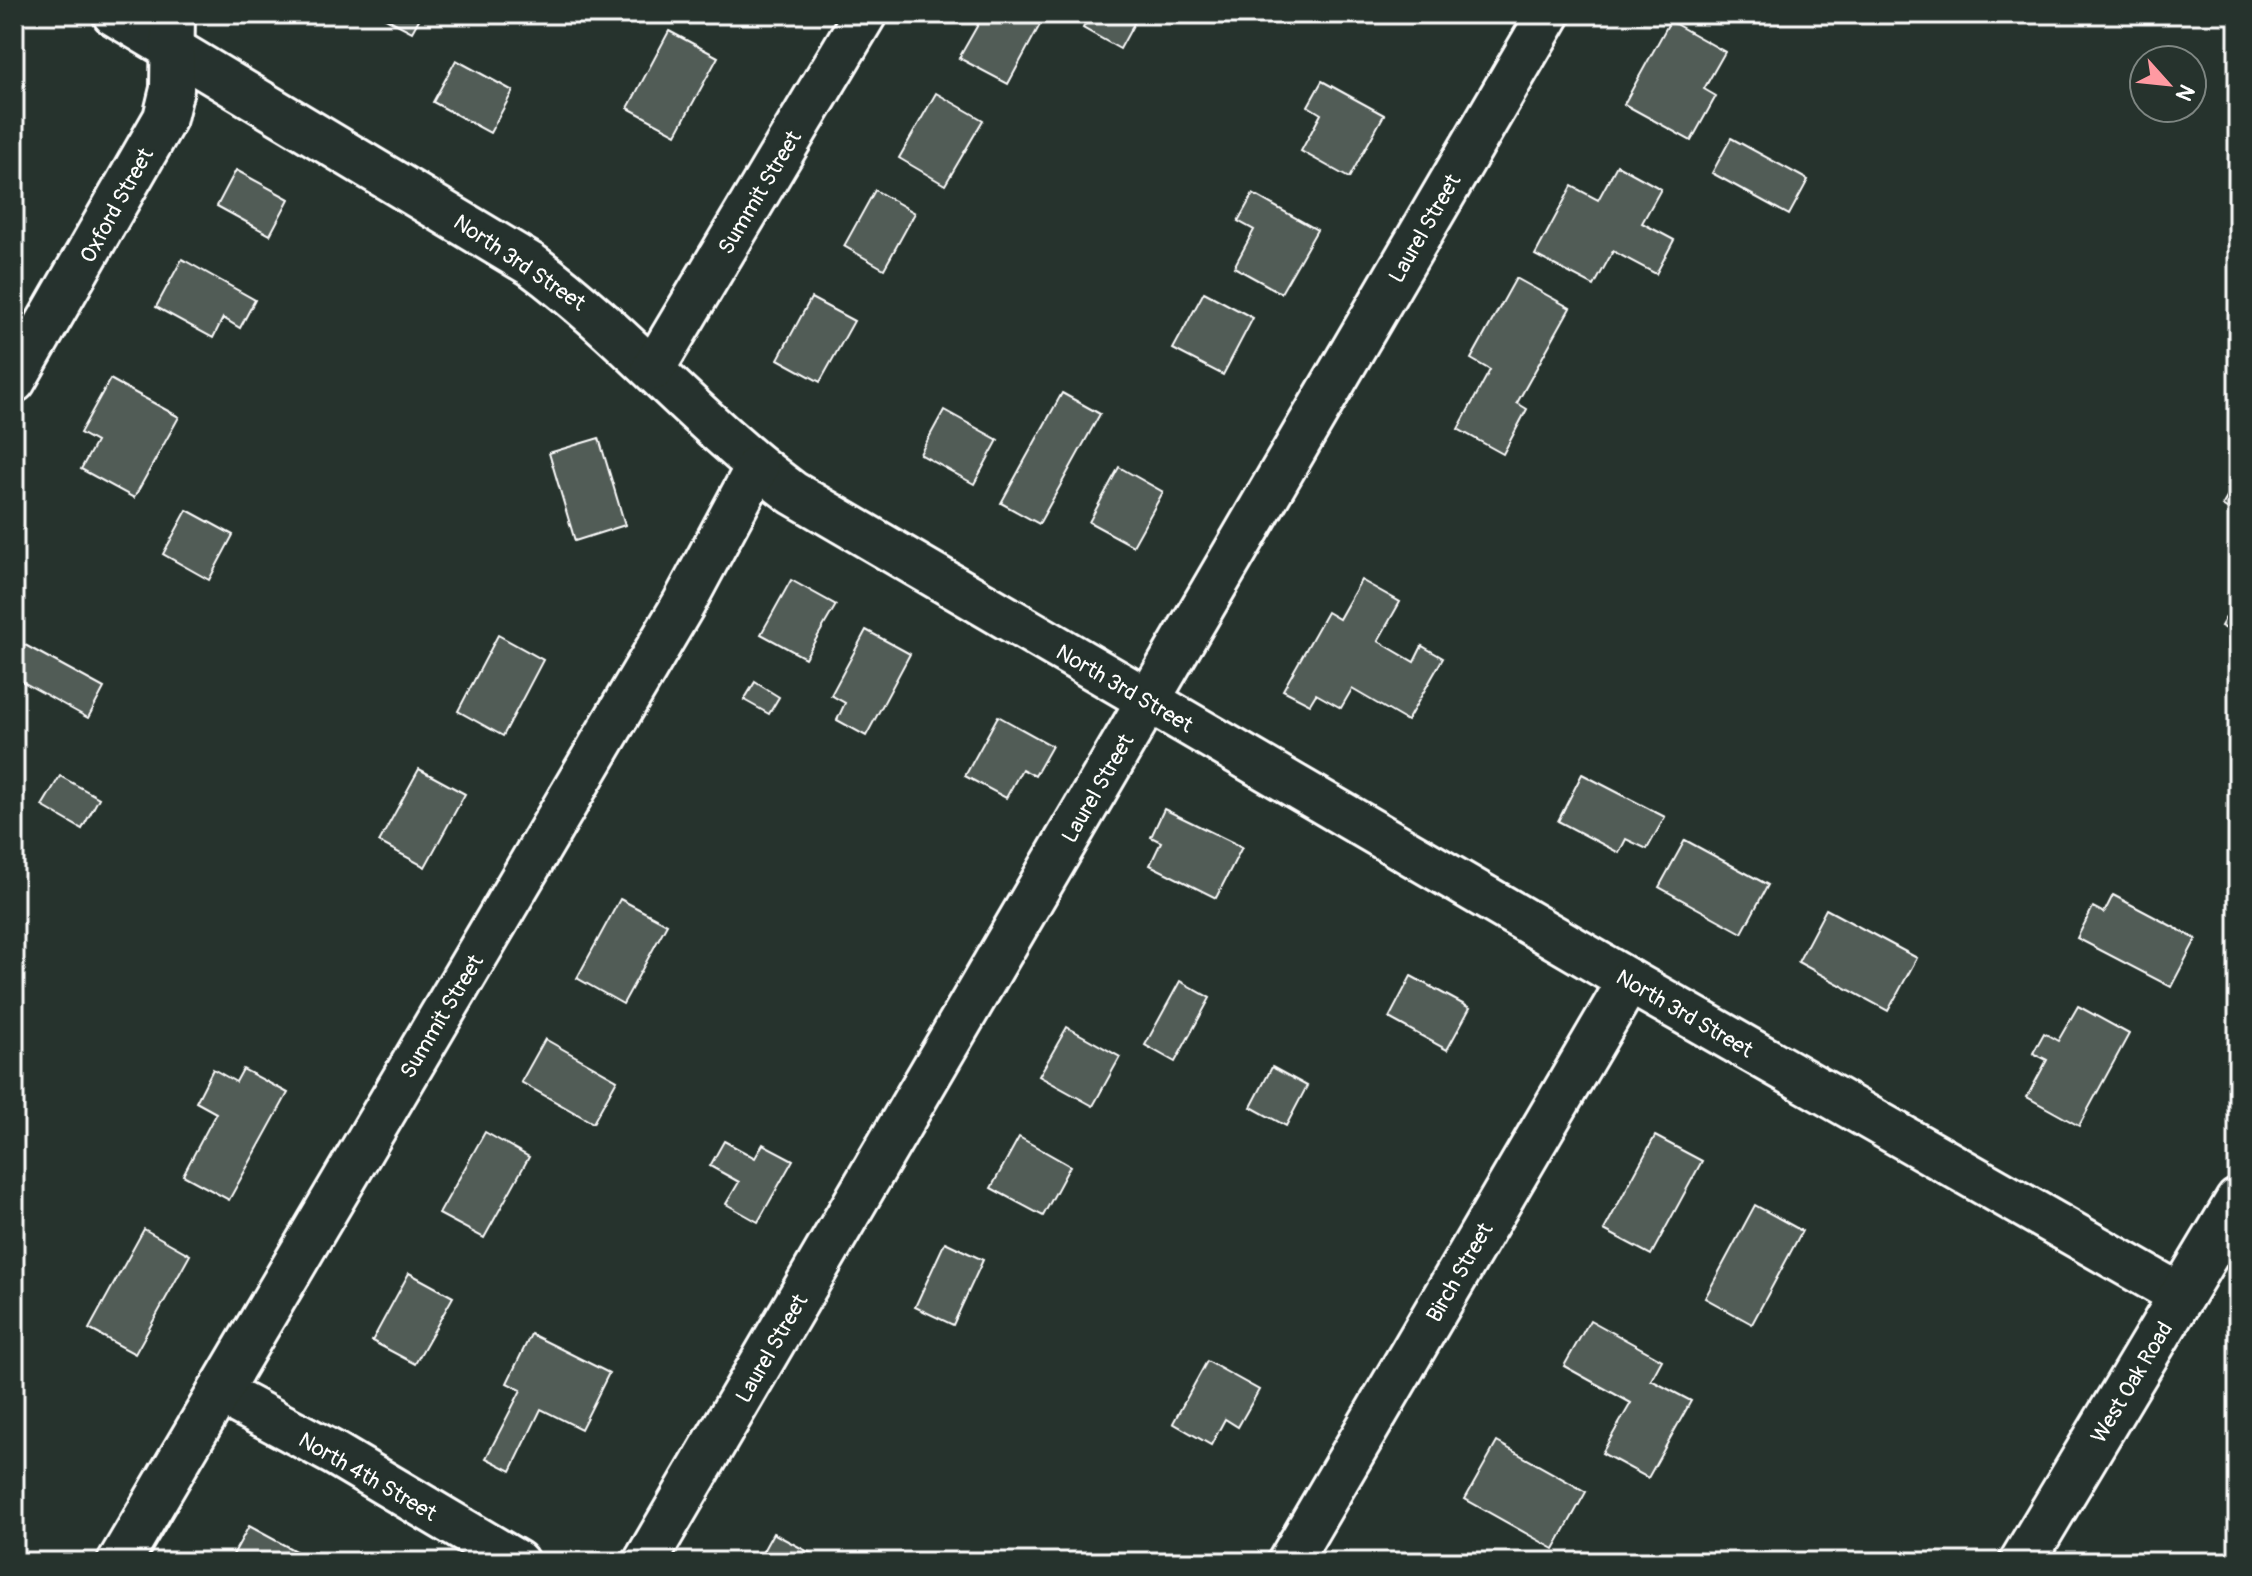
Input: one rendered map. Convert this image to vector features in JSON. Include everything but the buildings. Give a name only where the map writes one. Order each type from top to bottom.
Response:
[{"type":"street","name":"North 3rd Street","points":[[114,14],[172,30],[532,265],[587,306],[757,467],[793,493],[1629,981],[2182,1296]]},
{"type":"street","name":"Summit Street","points":[[653,369],[865,14]]},
{"type":"street","name":"Laurel Street","points":[[645,1562],[1549,14]]},
{"type":"street","name":"Oxford Street","points":[[14,381],[165,118],[172,89],[172,30]]},
{"type":"street","name":"Summit Street","points":[[119,1562],[683,605],[757,467]]},
{"type":"street","name":"Birch Street","points":[[1289,1562],[1629,981]]},
{"type":"street","name":"West Oak Road","points":[[2022,1562],[2238,1201]]},
{"type":"street","name":"North 4th Street","points":[[219,1392],[335,1454],[517,1562]]}]
